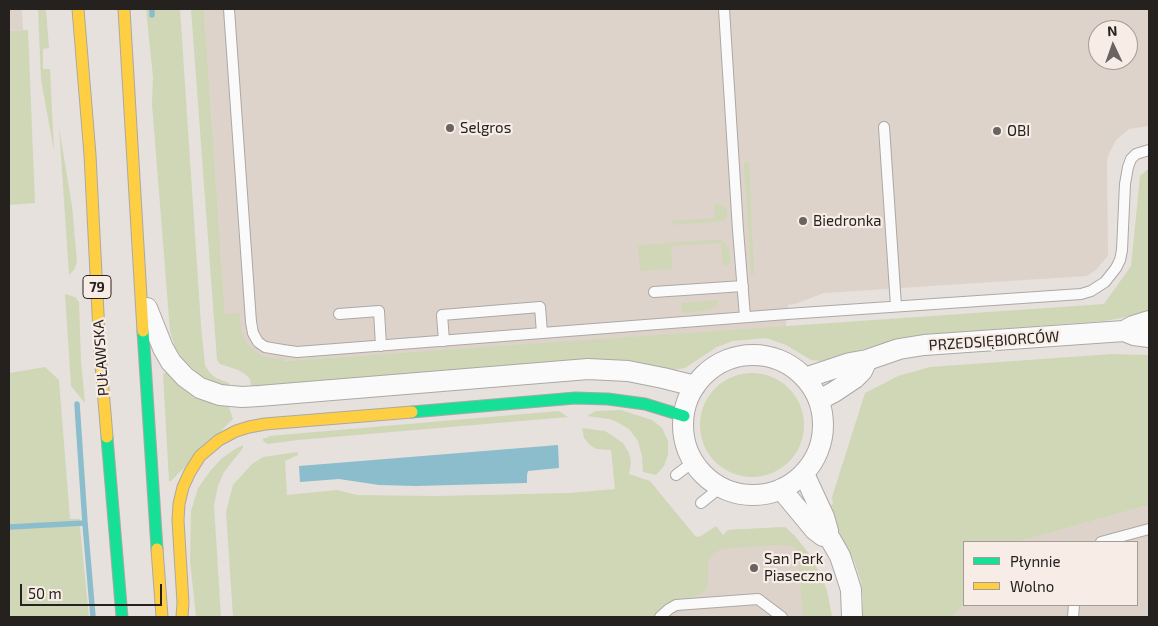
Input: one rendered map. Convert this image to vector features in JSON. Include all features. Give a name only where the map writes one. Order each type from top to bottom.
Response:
[{"type":"main road","name":"PUŁAWSKA","points":[[78,9],[90,155],[100,353],[122,617]]},
{"type":"main road","points":[[124,9],[154,516],[162,617]]},
{"type":"main road","points":[[182,617],[183,603],[178,520],[183,487],[200,456],[219,440],[236,431],[265,424],[575,398],[608,399],[645,404],[684,416]]},
{"type":"street","points":[[141,293],[163,348],[171,362],[185,378],[200,388],[220,395],[233,397],[259,396],[588,369],[628,370],[695,386]]},
{"type":"street","name":"PRZEDSIĘBIORCÓW","points":[[1124,332],[1133,326],[1149,321]]},
{"type":"street","name":"PRZEDSIĘBIORCÓW","points":[[805,378],[900,349],[924,345],[1124,332],[1149,337]]},
{"type":"street","points":[[762,356],[777,359],[791,366],[805,378],[819,400],[824,431],[814,462],[804,474],[778,492],[762,495],[730,492],[716,485],[703,475],[693,462],[683,432],[688,400],[695,386],[706,374],[718,364],[732,359],[762,356]]},
{"type":"street","points":[[819,400],[855,378],[862,371],[867,360]]},
{"type":"street","points":[[804,474],[827,525],[828,535],[840,556],[851,590],[852,617]]},
{"type":"street","points":[[781,489],[814,530],[823,536],[828,535]]},
{"type":"lane","points":[[229,9],[253,333],[258,342],[265,347],[297,352],[745,317],[1081,294],[1105,282],[1120,260],[1125,184],[1128,167],[1131,159],[1136,154],[1149,150]]},
{"type":"lane","points":[[724,9],[745,317]]},
{"type":"lane","points":[[884,126],[896,306]]},
{"type":"lane","points":[[654,292],[743,286]]},
{"type":"lane","points":[[444,341],[442,315],[540,307],[542,333]]},
{"type":"lane","points":[[339,314],[379,311],[382,346]]},
{"type":"lane","points":[[676,476],[693,462]]},
{"type":"lane","points":[[701,503],[721,487]]},
{"type":"lane","points":[[1105,541],[1149,529]]},
{"type":"lane","points":[[660,617],[676,605],[758,599],[782,617]]},
{"type":"shaded area","points":[[9,9],[22,9],[23,30],[9,31]]},
{"type":"shaded area","points":[[204,9],[1149,9],[1149,126],[1129,129],[1116,140],[1108,156],[1108,256],[1096,270],[1087,276],[824,293],[788,305],[786,327],[224,365],[225,314]]},
{"type":"shaded area","points":[[1149,505],[1149,617],[952,617],[963,605],[1138,606],[1138,541],[1024,540]]},
{"type":"shaded area","name":"San Park Piaseczno","points":[[785,527],[810,555],[827,591],[832,617],[645,617],[728,530]]},
{"type":"green space","points":[[38,9],[46,9],[49,48],[43,49],[43,69],[50,69],[54,151],[41,80]]},
{"type":"green space","points":[[146,9],[180,9],[205,365],[216,378],[229,383],[229,387],[219,385],[200,376],[182,358],[175,347],[170,331],[152,104],[153,77]]},
{"type":"green space","points":[[191,9],[204,9],[225,314],[239,313],[244,339],[250,347],[262,356],[276,359],[284,358],[284,361],[1104,304],[1131,266],[1140,176],[1149,168],[1149,313],[1104,321],[931,334],[903,338],[822,361],[811,360],[786,345],[766,338],[733,341],[717,347],[685,368],[673,370],[252,390],[250,379],[245,374],[220,364],[217,360]]},
{"type":"green space","points":[[28,30],[35,203],[9,205],[9,31]]},
{"type":"green space","points":[[59,127],[72,206],[77,262],[74,270],[69,275]]},
{"type":"green space","points":[[749,162],[754,274],[751,274],[744,163]]},
{"type":"green space","points":[[714,204],[722,205],[727,209],[727,217],[723,221],[676,225],[672,221],[715,218]]},
{"type":"green space","points":[[714,239],[722,241],[729,247],[730,261],[728,265],[723,266],[721,243],[671,246],[672,269],[640,271],[638,246],[640,245]]},
{"type":"green space","points":[[65,294],[75,297],[79,302],[81,361],[85,403],[71,386]]},
{"type":"green space","points":[[718,301],[718,304],[713,308],[682,313],[681,303]]},
{"type":"green space","points":[[1112,354],[1149,355],[1149,505],[1024,541],[963,541],[963,605],[952,617],[863,617],[861,582],[855,563],[827,508],[833,504],[832,497],[865,393],[898,376],[930,367]]},
{"type":"green space","points":[[45,367],[59,380],[70,519],[80,519],[89,617],[9,617],[9,373]]},
{"type":"green space","points":[[167,372],[180,386],[193,395],[204,401],[229,407],[233,419],[171,481],[169,481],[163,374]]},
{"type":"green space","points":[[752,373],[772,377],[789,388],[800,405],[804,425],[800,445],[789,462],[772,473],[752,477],[732,473],[715,462],[704,445],[700,425],[704,405],[715,388],[732,377]]},
{"type":"green space","points":[[621,410],[652,420],[662,428],[668,441],[668,455],[664,466],[656,475],[643,472],[642,456],[638,441],[629,429],[609,419],[587,416],[596,411]]},
{"type":"green space","points":[[559,411],[568,417],[268,444],[263,440],[263,438],[269,436]]},
{"type":"green space","points":[[582,428],[605,431],[623,443],[629,453],[631,462],[629,474],[650,481],[696,537],[701,536],[716,526],[723,535],[728,530],[785,527],[810,555],[827,591],[832,617],[803,617],[798,553],[792,546],[786,545],[720,550],[708,560],[708,587],[704,592],[698,596],[666,603],[652,617],[233,617],[226,512],[233,485],[252,464],[263,457],[298,452],[298,455],[285,461],[287,495],[337,490],[357,495],[436,496],[569,493],[615,489],[611,450],[596,449],[590,445],[584,438]]},
{"type":"green space","points":[[243,445],[243,448],[224,472],[218,486],[214,505],[221,617],[196,617],[190,561],[191,511],[198,488],[211,470],[221,459]]},
{"type":"water","points":[[558,445],[559,468],[528,471],[527,483],[416,486],[379,485],[339,479],[300,482],[299,466]]},
{"type":"waterway","points":[[152,9],[152,15]]},
{"type":"waterway","points":[[77,404],[93,617]]},
{"type":"waterway","points":[[9,527],[85,523]]},
{"type":"traffic: fast","points":[[143,331],[157,549]]},
{"type":"traffic: fast","points":[[412,412],[575,398],[608,399],[645,404],[684,416]]},
{"type":"traffic: fast","points":[[107,437],[122,617]]},
{"type":"traffic: slow","points":[[78,9],[90,155],[100,353],[107,437]]},
{"type":"traffic: slow","points":[[124,9],[143,331]]},
{"type":"traffic: slow","points":[[182,617],[179,504],[183,487],[200,456],[219,440],[249,427],[265,424],[412,412]]},
{"type":"traffic: slow","points":[[157,549],[162,617]]},
{"type":"place","name":"Selgros","points":[[450,128]]},
{"type":"place","name":"OBI","points":[[997,131]]},
{"type":"place","name":"Biedronka","points":[[803,221]]},
{"type":"place","name":"San Park Piaseczno","points":[[754,568]]}]
